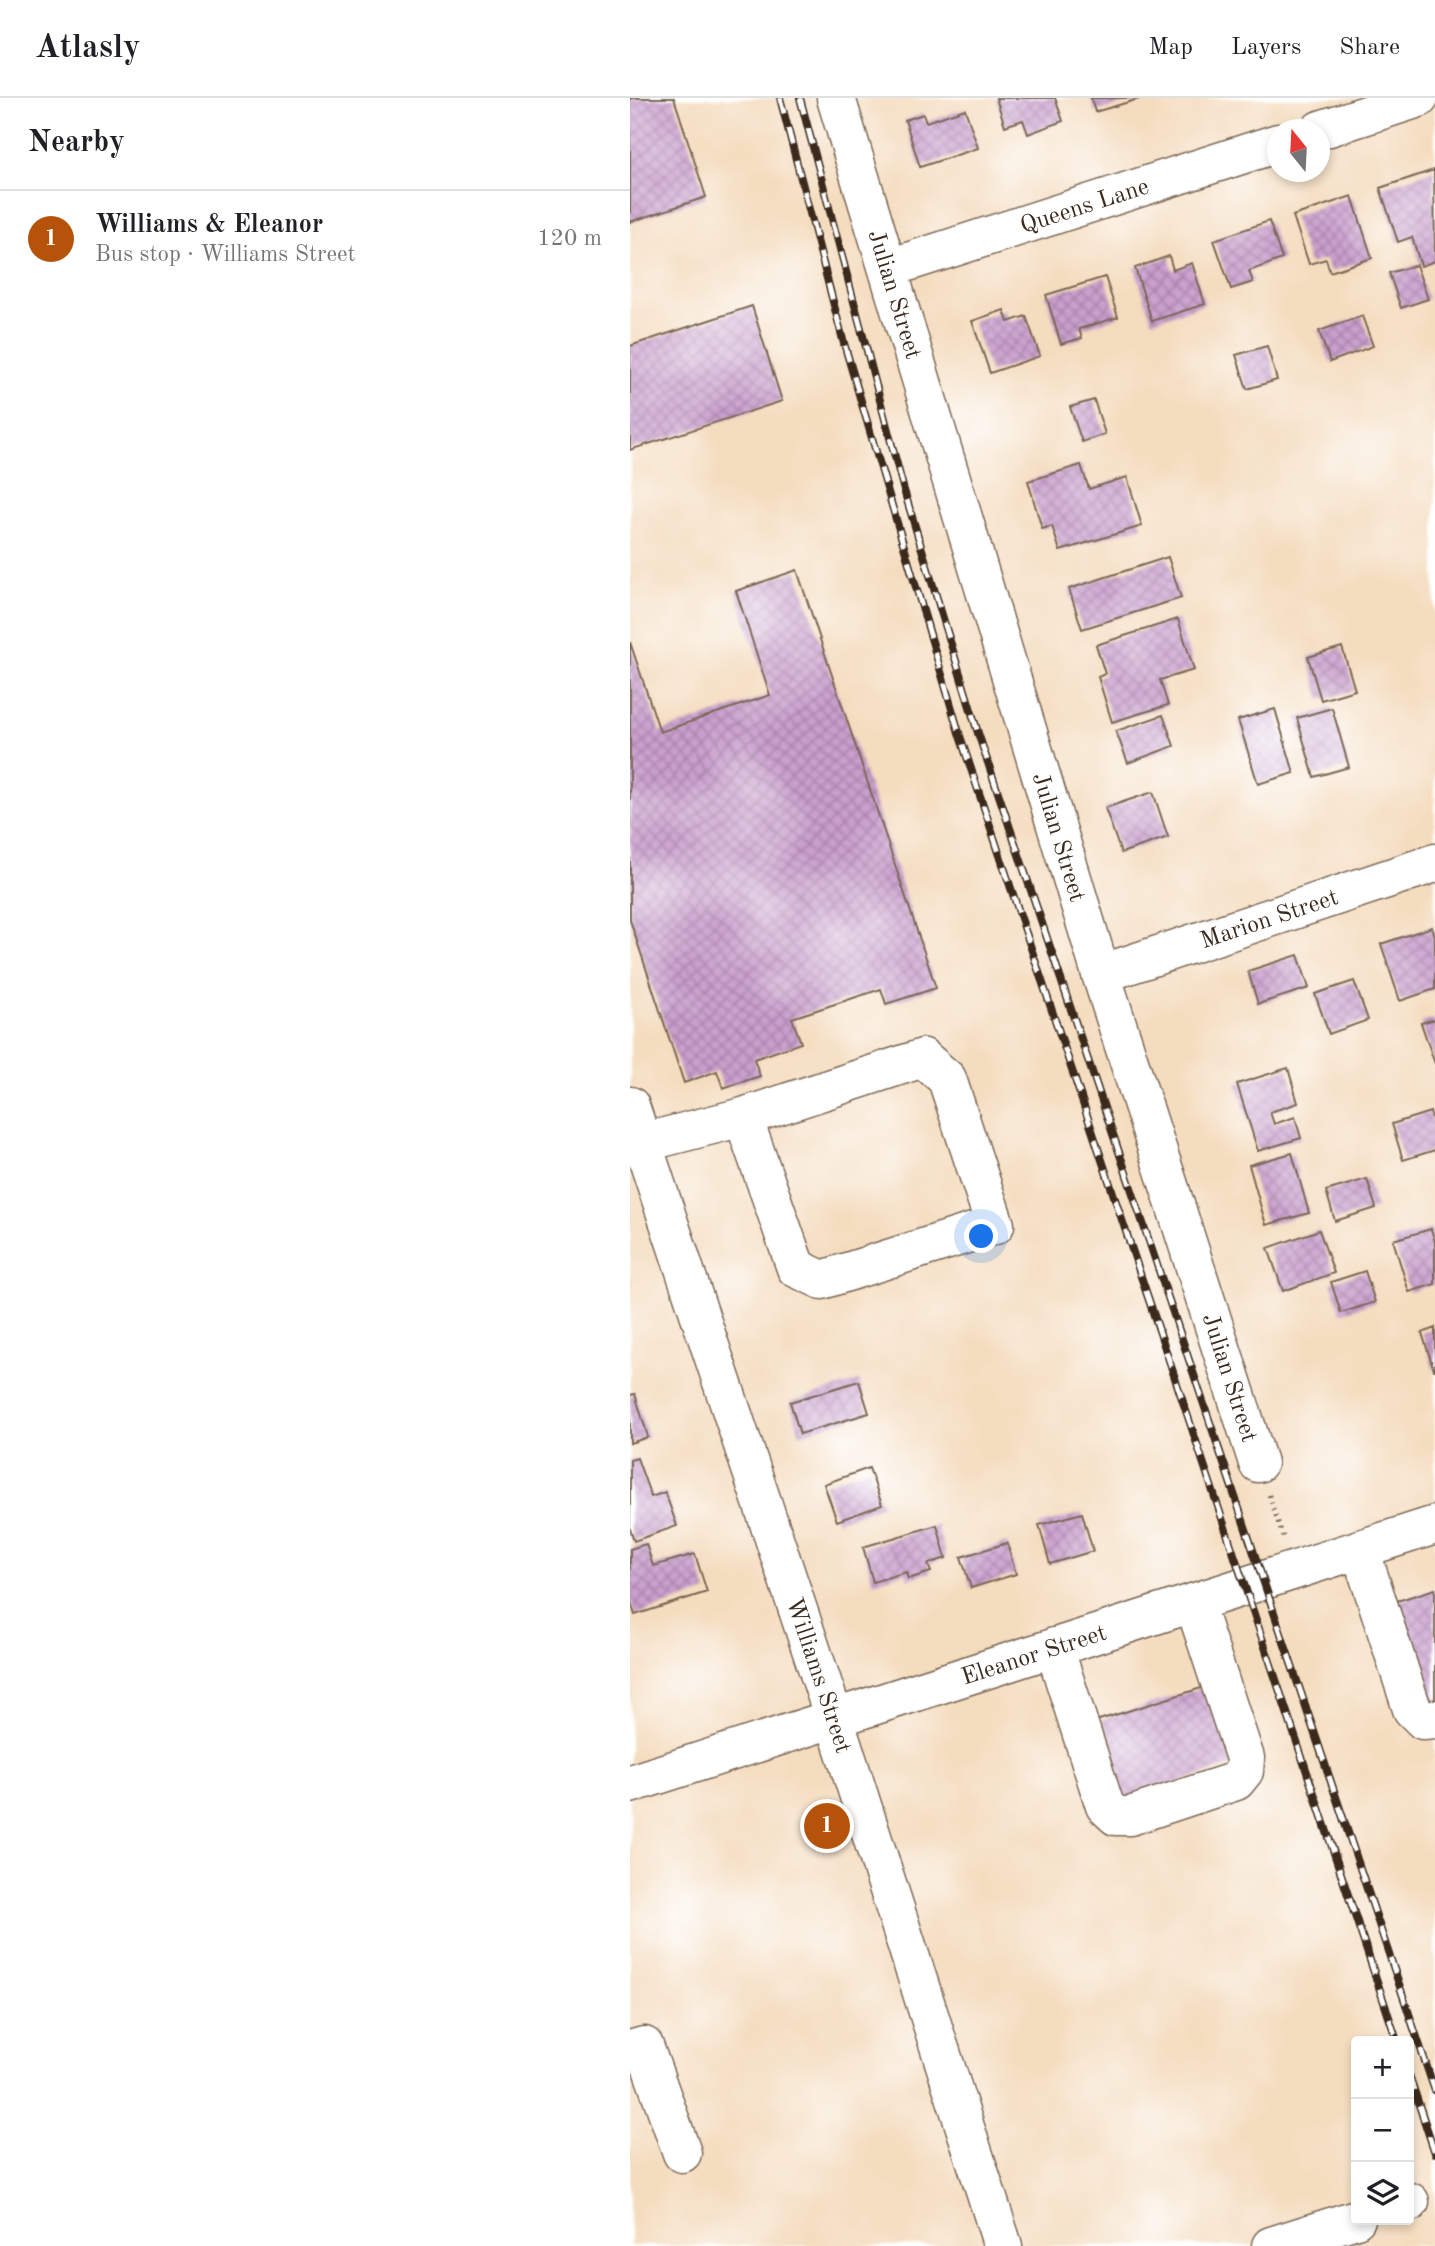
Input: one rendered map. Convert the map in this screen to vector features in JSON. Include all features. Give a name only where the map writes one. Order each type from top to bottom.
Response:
[{"type":"street","name":"Julian Street","points":[[836,98],[1101,974],[1258,1463]]},
{"type":"street","points":[[1330,127],[1416,98]]},
{"type":"street","name":"Queens Lane","points":[[889,268],[1267,147]]},
{"type":"street","name":"Marion Street","points":[[1101,974],[1435,863]]},
{"type":"street","points":[[636,1144],[743,1117],[923,1058],[947,1079],[995,1225],[822,1280],[796,1268],[743,1117]]},
{"type":"street","name":"Williams Street","points":[[630,1106],[636,1144],[834,1718],[1003,2246]]},
{"type":"street","name":"Eleanor Street","points":[[630,1784],[1435,1525]]},
{"type":"street","points":[[1360,1549],[1412,1709],[1423,1720],[1435,1720]]},
{"type":"street","points":[[1054,1647],[1105,1806],[1116,1816],[1130,1816],[1236,1781],[1244,1771],[1245,1758],[1194,1603]]},
{"type":"street","points":[[630,2050],[644,2046],[682,2153]]},
{"type":"street","points":[[1283,2244],[1351,2221]]},
{"type":"path","name":"Julian Street","points":[[1258,1463],[1294,1571]]},
{"type":"building","points":[[630,98],[674,98],[706,197],[630,222]]},
{"type":"building","points":[[996,98],[1055,98],[1063,121],[1028,134],[1023,120],[1005,126]]},
{"type":"building","points":[[1091,98],[1139,98],[1139,99],[1095,112]]},
{"type":"building","points":[[965,109],[978,148],[920,167],[905,120],[923,114],[926,122]]},
{"type":"building","points":[[1434,170],[1435,261],[1421,266],[1412,237],[1398,242],[1380,188]]},
{"type":"building","points":[[1352,196],[1372,258],[1330,272],[1326,259],[1309,264],[1293,216]]},
{"type":"building","points":[[1269,221],[1282,259],[1249,271],[1253,282],[1231,289],[1214,240]]},
{"type":"building","points":[[1169,256],[1173,270],[1192,263],[1205,304],[1152,321],[1135,268]]},
{"type":"building","points":[[1416,265],[1428,299],[1401,308],[1389,273]]},
{"type":"building","points":[[1105,277],[1118,317],[1079,329],[1082,338],[1061,344],[1046,295]]},
{"type":"building","points":[[752,306],[782,401],[630,450],[630,346]]},
{"type":"building","points":[[1004,310],[1008,322],[1026,316],[1040,356],[990,373],[972,321]]},
{"type":"building","points":[[1362,316],[1373,346],[1330,362],[1319,331]]},
{"type":"building","points":[[1267,346],[1277,380],[1247,389],[1236,355]]},
{"type":"building","points":[[1094,400],[1105,434],[1082,442],[1070,407]]},
{"type":"building","points":[[1081,465],[1089,489],[1127,477],[1142,526],[1060,551],[1052,526],[1042,529],[1028,481]]},
{"type":"building","points":[[1168,557],[1181,598],[1082,629],[1069,589]]},
{"type":"building","points":[[797,570],[936,988],[886,1004],[881,989],[792,1018],[801,1043],[754,1059],[760,1076],[723,1088],[717,1071],[684,1083],[630,920],[630,642],[660,732],[770,695],[736,591]]},
{"type":"building","points":[[1178,619],[1194,670],[1160,680],[1168,705],[1112,722],[1098,677],[1105,674],[1096,645]]},
{"type":"building","points":[[1342,647],[1355,690],[1321,700],[1308,657]]},
{"type":"building","points":[[1332,708],[1349,767],[1314,777],[1297,718]]},
{"type":"building","points":[[1275,709],[1294,773],[1258,784],[1238,720]]},
{"type":"building","points":[[1163,715],[1174,746],[1128,763],[1116,731]]},
{"type":"building","points":[[1153,792],[1168,837],[1121,853],[1105,808]]},
{"type":"building","points":[[1432,927],[1435,936],[1435,989],[1400,1001],[1381,944]]},
{"type":"building","points":[[1298,955],[1309,988],[1258,1004],[1248,971]]},
{"type":"building","points":[[1354,981],[1368,1020],[1329,1034],[1315,994]]},
{"type":"building","points":[[1435,1019],[1435,1064],[1421,1023]]},
{"type":"building","points":[[1288,1068],[1298,1103],[1270,1112],[1274,1124],[1295,1117],[1301,1138],[1258,1151],[1237,1084]]},
{"type":"building","points":[[1430,1112],[1435,1128],[1435,1150],[1403,1160],[1392,1124]]},
{"type":"building","points":[[1292,1153],[1309,1213],[1266,1225],[1249,1165]]},
{"type":"building","points":[[1367,1179],[1376,1208],[1335,1221],[1326,1191]]},
{"type":"building","points":[[1431,1229],[1435,1242],[1435,1284],[1409,1292],[1393,1240]]},
{"type":"building","points":[[1319,1230],[1334,1273],[1283,1291],[1268,1248]]},
{"type":"building","points":[[1365,1271],[1375,1302],[1341,1313],[1331,1282]]},
{"type":"building","points":[[1435,1328],[1435,1370],[1434,1370],[1422,1333]]},
{"type":"building","points":[[859,1381],[869,1413],[800,1434],[790,1402]]},
{"type":"building","points":[[635,1394],[648,1437],[630,1443],[630,1395]]},
{"type":"building","points":[[637,1458],[651,1497],[665,1492],[677,1526],[634,1541],[630,1529],[630,1460]]},
{"type":"building","points":[[869,1468],[882,1505],[837,1521],[824,1484]]},
{"type":"building","points":[[1082,1513],[1093,1551],[1050,1564],[1039,1525]]},
{"type":"building","points":[[937,1525],[946,1558],[928,1564],[931,1572],[908,1579],[906,1572],[873,1582],[863,1547]]},
{"type":"building","points":[[1007,1543],[1016,1574],[971,1588],[961,1557]]},
{"type":"building","points":[[646,1544],[653,1566],[695,1554],[707,1592],[635,1615],[630,1599],[630,1549]]},
{"type":"building","points":[[1435,1589],[1435,1704],[1431,1706],[1397,1601]]},
{"type":"building","points":[[1214,1684],[1240,1763],[1121,1800],[1096,1721]]},
{"type":"railway","points":[[780,98],[843,340],[960,736],[1395,2036]]},
{"type":"railway","points":[[800,98],[903,487],[978,733],[1435,2091]]},
{"type":"railway","points":[[1414,2090],[1435,2153]]},
{"type":"place","name":"Williams & Eleanor","points":[[827,1826]]}]
